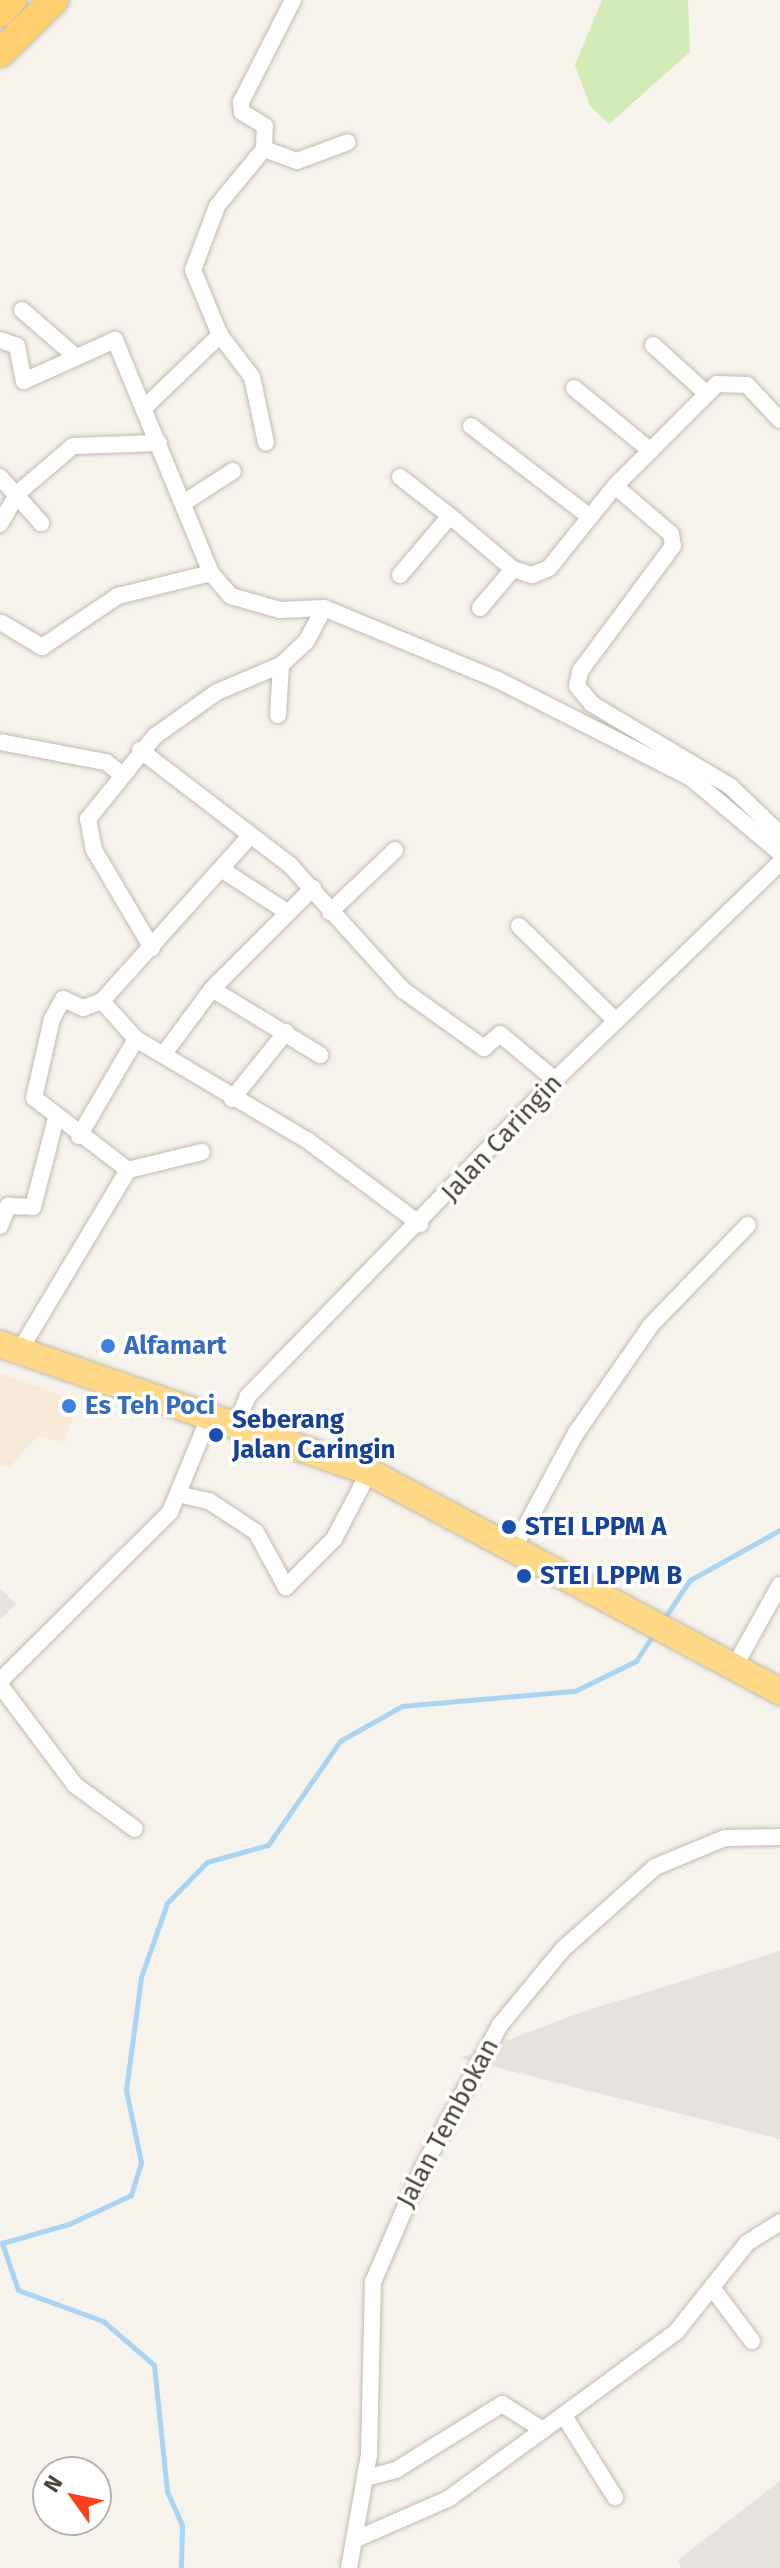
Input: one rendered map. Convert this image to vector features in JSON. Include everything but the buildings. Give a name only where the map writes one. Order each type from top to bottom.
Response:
[{"type":"highway","points":[[0,13],[12,0]]},
{"type":"highway","points":[[0,53],[54,0]]},
{"type":"highway","points":[[10,1347],[211,1413],[369,1472],[733,1669],[780,1691]]},
{"type":"street","points":[[266,443],[252,377],[220,335],[193,270],[217,206],[264,149],[265,126],[242,112],[241,102],[293,0]]},
{"type":"street","points":[[264,149],[297,161],[348,142]]},
{"type":"street","points":[[22,310],[74,355]]},
{"type":"street","points":[[146,406],[220,335]]},
{"type":"street","points":[[0,340],[17,346],[24,381],[74,355],[115,340],[146,406],[211,573],[231,596],[257,604],[324,608],[581,722],[691,778],[780,853]]},
{"type":"street","points":[[653,345],[706,393]]},
{"type":"street","points":[[400,477],[513,569],[532,575],[549,568],[615,486],[706,393],[732,381],[747,385],[780,420]]},
{"type":"street","points":[[574,388],[651,451]]},
{"type":"street","points":[[471,426],[590,517]]},
{"type":"street","points":[[0,524],[18,493],[73,446],[159,443]]},
{"type":"street","points":[[185,502],[233,471]]},
{"type":"street","points":[[0,477],[18,493],[41,523]]},
{"type":"street","points":[[615,486],[671,534],[673,546],[580,671],[577,686],[592,704],[670,745],[780,834]]},
{"type":"street","points":[[400,575],[450,516]]},
{"type":"street","points":[[480,608],[513,569]]},
{"type":"street","points":[[1,623],[42,647],[118,596],[211,573]]},
{"type":"street","points":[[152,948],[88,831],[92,811],[140,750],[217,692],[281,665],[306,642],[324,608]]},
{"type":"street","points":[[278,715],[281,665]]},
{"type":"street","points":[[581,722],[592,704]]},
{"type":"street","points":[[0,742],[106,762],[120,773]]},
{"type":"street","points":[[140,750],[313,888],[376,968],[484,1048],[500,1034],[555,1080]]},
{"type":"street","points":[[128,1170],[79,1136],[34,1098],[52,1019],[63,999],[83,1008],[102,1001],[248,838]]},
{"type":"street","points":[[330,912],[395,850]]},
{"type":"street","name":"Jalan Caringin","points":[[237,1423],[248,1396],[420,1224],[555,1080],[780,863]]},
{"type":"street","points":[[221,869],[287,912]]},
{"type":"street","points":[[163,1055],[212,989],[313,888]]},
{"type":"street","points":[[519,926],[616,1021]]},
{"type":"street","points":[[212,989],[320,1055]]},
{"type":"street","points":[[102,1001],[136,1039],[232,1099],[307,1140],[420,1224]]},
{"type":"street","points":[[232,1099],[286,1032]]},
{"type":"street","points":[[79,1136],[136,1039]]},
{"type":"street","points":[[0,1226],[8,1206],[33,1207],[56,1118]]},
{"type":"street","points":[[10,1347],[128,1170],[202,1152]]},
{"type":"street","points":[[514,1548],[576,1433],[651,1325],[748,1225]]},
{"type":"street","points":[[135,1829],[75,1785],[0,1683],[182,1495],[211,1413]]},
{"type":"street","points":[[182,1495],[209,1501],[256,1532],[286,1587],[334,1539],[369,1472]]},
{"type":"street","points":[[733,1669],[780,1585]]},
{"type":"street","name":"Jalan Tembokan","points":[[349,2568],[354,2540],[375,2476],[368,2316],[383,2247],[500,2025],[612,1899],[655,1867],[725,1838],[780,1837]]},
{"type":"street","points":[[354,2540],[448,2499],[564,2416],[676,2332],[747,2243],[780,2222]]},
{"type":"street","points":[[713,2289],[752,2341]]},
{"type":"street","points":[[375,2476],[496,2405],[543,2430]]},
{"type":"street","points":[[564,2416],[615,2497]]},
{"type":"shaded area","points":[[0,1373],[79,1402],[64,1442],[38,1436],[9,1468],[0,1465]]},
{"type":"shaded area","points":[[0,1588],[16,1604],[0,1620]]},
{"type":"shaded area","points":[[780,1951],[780,2139],[460,2058],[582,2012]]},
{"type":"shaded area","points":[[780,2481],[780,2568],[681,2568],[678,2560]]},
{"type":"green space","points":[[602,0],[688,0],[690,52],[609,124],[590,106],[575,65]]},
{"type":"waterway","points":[[663,1620],[690,1580],[780,1530]]},
{"type":"waterway","points":[[181,2568],[182,2525],[167,2491],[154,2365],[103,2321],[18,2290],[2,2243],[69,2224],[131,2195],[141,2162],[126,2090],[141,1977],[167,1903],[207,1862],[268,1845],[340,1741],[402,1706],[575,1691],[636,1661],[653,1635]]},
{"type":"place","name":"Alfamart","points":[[108,1346]]},
{"type":"place","name":"Es Teh Poci","points":[[69,1406]]},
{"type":"place","name":"Seberang Jalan Caringin","points":[[216,1435]]},
{"type":"place","name":"STEI LPPM A","points":[[509,1527]]},
{"type":"place","name":"STEI LPPM B","points":[[524,1576]]}]
